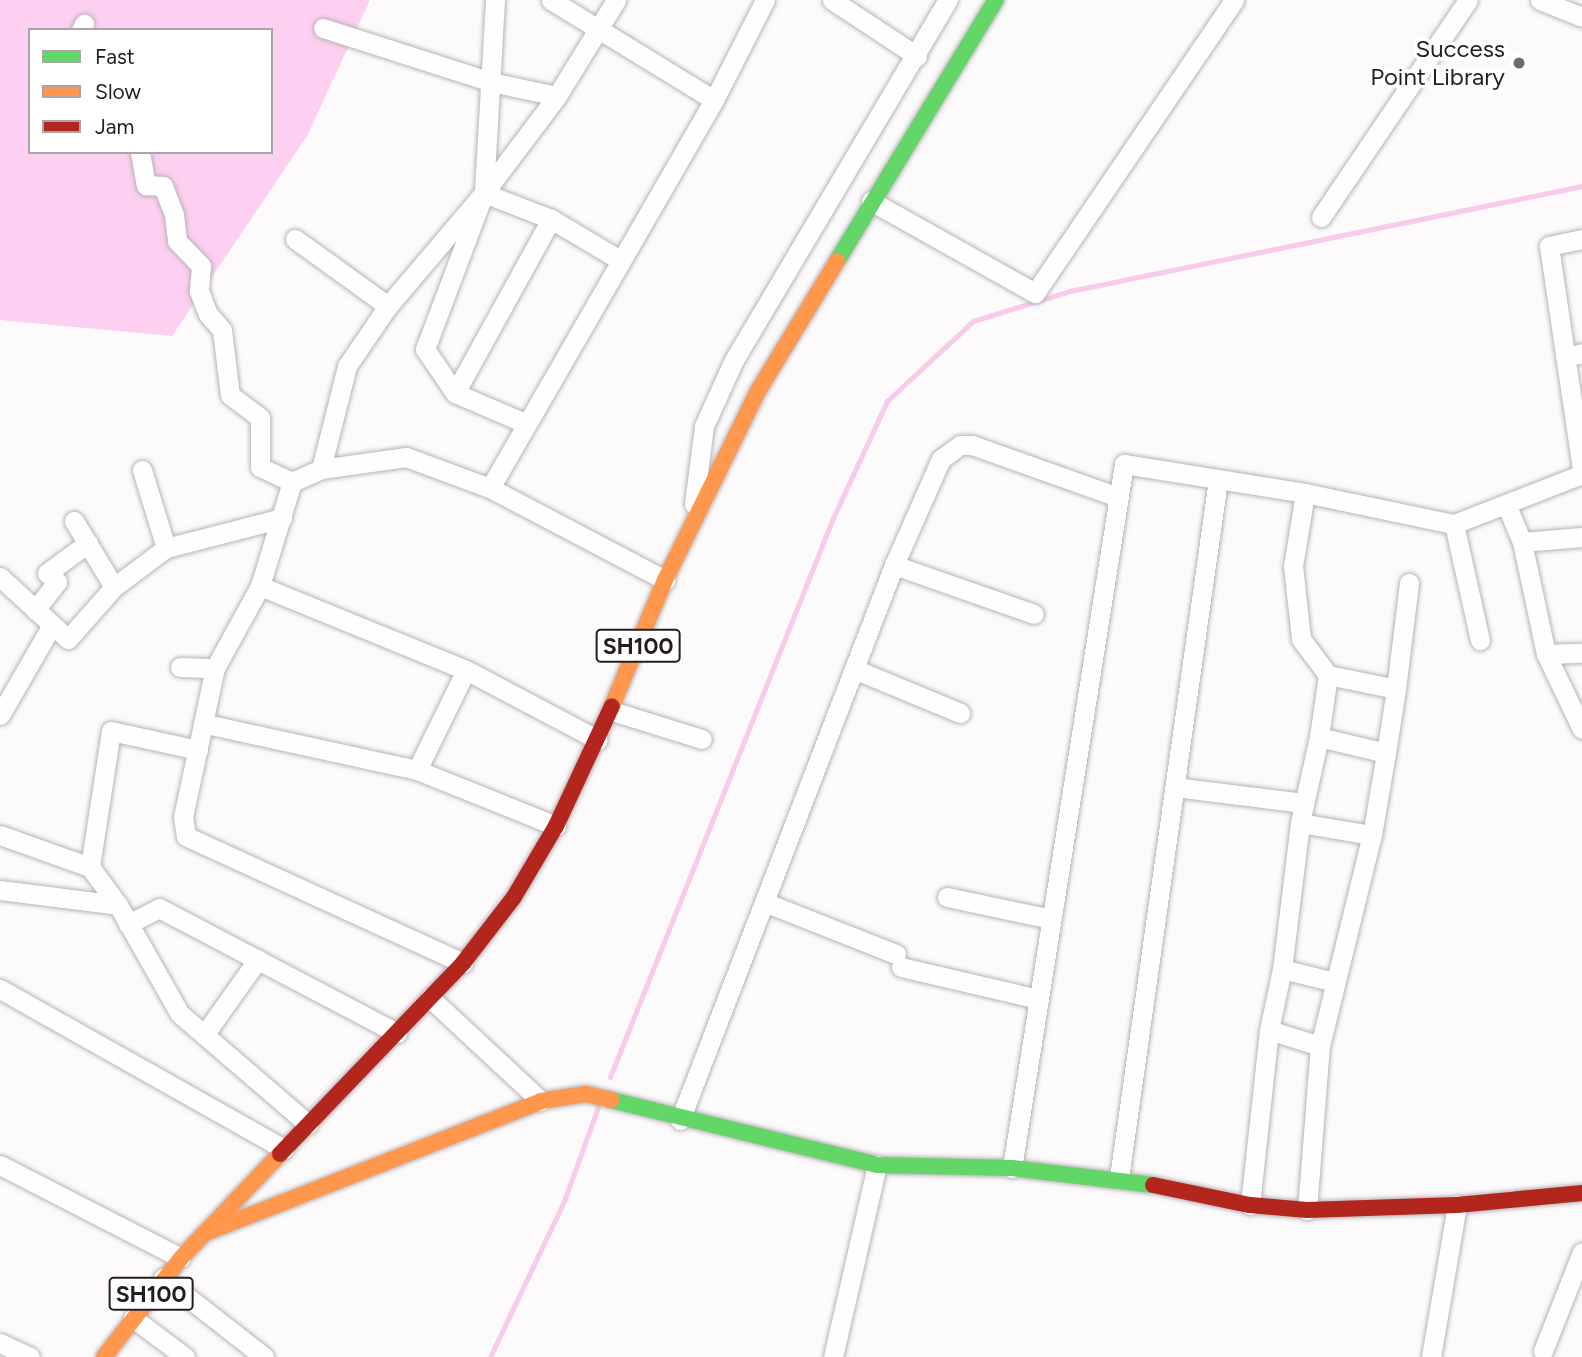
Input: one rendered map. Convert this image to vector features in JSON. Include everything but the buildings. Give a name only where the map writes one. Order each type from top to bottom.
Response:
[{"type":"main road","name":"SH100","points":[[104,1357],[163,1278],[463,963],[514,897],[556,826],[612,711],[665,580],[758,391],[871,201],[996,0]]},
{"type":"main road","points":[[203,1234],[541,1101],[586,1094],[680,1120],[877,1165],[1012,1168],[1119,1178],[1250,1205],[1307,1210],[1457,1205],[1582,1193]]},
{"type":"street","points":[[495,0],[484,193],[425,349],[455,393],[525,424]]},
{"type":"street","points":[[551,0],[714,100]]},
{"type":"street","points":[[321,469],[347,366],[388,306],[484,193],[557,96],[616,0]]},
{"type":"street","points":[[491,488],[525,424],[714,100],[765,0]]},
{"type":"street","points":[[832,0],[917,56]]},
{"type":"street","points":[[693,523],[704,426],[734,360],[948,0]]},
{"type":"street","points":[[871,201],[1035,293],[1234,0]]},
{"type":"street","points":[[1321,217],[1468,0]]},
{"type":"street","points":[[1540,0],[1582,17]]},
{"type":"street","points":[[323,28],[491,82],[557,96]]},
{"type":"street","points":[[140,154],[146,185],[163,186],[174,215],[177,241],[201,266],[199,291],[208,314],[222,330],[230,395],[260,418],[260,467],[292,482],[321,469],[406,457],[491,488],[665,580]]},
{"type":"street","points":[[484,193],[551,219],[620,260]]},
{"type":"street","points":[[455,393],[551,219]]},
{"type":"street","points":[[295,239],[388,306]]},
{"type":"street","points":[[1012,1168],[1124,464],[1305,494],[1454,524],[1582,472],[1573,355],[1549,246],[1582,239]]},
{"type":"street","points":[[680,1120],[894,565],[941,459],[960,445],[972,445],[1118,497]]},
{"type":"street","points":[[142,470],[166,548]]},
{"type":"street","points":[[1119,1178],[1218,480]]},
{"type":"street","points":[[292,482],[260,586],[215,668],[206,724],[183,817],[186,836],[463,963]]},
{"type":"street","points":[[1305,494],[1293,566],[1301,639],[1328,674],[1396,689]]},
{"type":"street","points":[[1506,504],[1522,542],[1546,654],[1582,729]]},
{"type":"street","points":[[0,577],[68,639],[114,587],[166,548],[282,518]]},
{"type":"street","points":[[74,521],[114,587]]},
{"type":"street","points":[[1454,524],[1480,640]]},
{"type":"street","points":[[1522,542],[1582,537]]},
{"type":"street","points":[[35,610],[57,582],[47,573],[88,543]]},
{"type":"street","points":[[894,565],[1034,614]]},
{"type":"street","points":[[1307,1210],[1320,1046],[1372,835],[1396,689],[1409,583]]},
{"type":"street","points":[[260,586],[466,670],[598,740]]},
{"type":"street","points":[[0,715],[52,625]]},
{"type":"street","points":[[1546,654],[1582,653]]},
{"type":"street","points":[[180,667],[215,668]]},
{"type":"street","points":[[854,669],[960,713]]},
{"type":"street","points":[[417,770],[466,670]]},
{"type":"street","points":[[1250,1205],[1269,1030],[1282,969],[1302,813],[1319,737],[1328,674]]},
{"type":"street","points":[[612,711],[702,739]]},
{"type":"street","points":[[206,724],[417,770],[556,826]]},
{"type":"street","points":[[90,867],[111,731],[198,750]]},
{"type":"street","points":[[1319,737],[1386,753]]},
{"type":"street","points":[[1175,787],[1302,813],[1372,835]]},
{"type":"street","points":[[0,835],[90,867],[118,905],[180,1014],[308,1124]]},
{"type":"street","points":[[1,893],[118,905]]},
{"type":"street","points":[[947,897],[1051,919]]},
{"type":"street","points":[[764,902],[899,960],[1038,999]]},
{"type":"street","points":[[128,924],[159,908],[397,1033]]},
{"type":"street","points":[[204,1035],[258,959]]},
{"type":"street","points":[[1282,969],[1335,982]]},
{"type":"street","points":[[0,989],[284,1149]]},
{"type":"street","points":[[430,998],[541,1101]]},
{"type":"street","points":[[1269,1030],[1320,1046]]},
{"type":"street","points":[[0,1165],[181,1258]]},
{"type":"street","points":[[833,1357],[877,1165]]},
{"type":"street","points":[[1431,1357],[1457,1205]]},
{"type":"street","points":[[1543,1351],[1582,1252]]},
{"type":"street","points":[[163,1278],[264,1357]]},
{"type":"street","points":[[133,1318],[185,1357]]},
{"type":"street","points":[[0,1343],[30,1357]]},
{"type":"shaded area","points":[[0,0],[370,0],[307,136],[172,336],[0,320]]},
{"type":"waterway","points":[[610,1077],[833,518],[887,401],[973,321],[1070,291],[1582,186]]},
{"type":"waterway","points":[[490,1357],[564,1201],[598,1107]]},
{"type":"traffic: fast","points":[[837,261],[996,0]]},
{"type":"traffic: fast","points":[[611,1100],[877,1165],[1012,1168],[1153,1185]]},
{"type":"traffic: slow","points":[[612,706],[665,580],[758,391],[837,261]]},
{"type":"traffic: slow","points":[[205,1233],[541,1101],[586,1094],[611,1100]]},
{"type":"traffic: slow","points":[[104,1357],[181,1258],[280,1154]]},
{"type":"traffic: jam","points":[[280,1154],[463,963],[514,897],[556,826],[612,706]]},
{"type":"traffic: jam","points":[[1153,1185],[1250,1205],[1307,1210],[1457,1205],[1582,1193]]},
{"type":"place","name":"Success Point Library","points":[[1519,63]]}]
